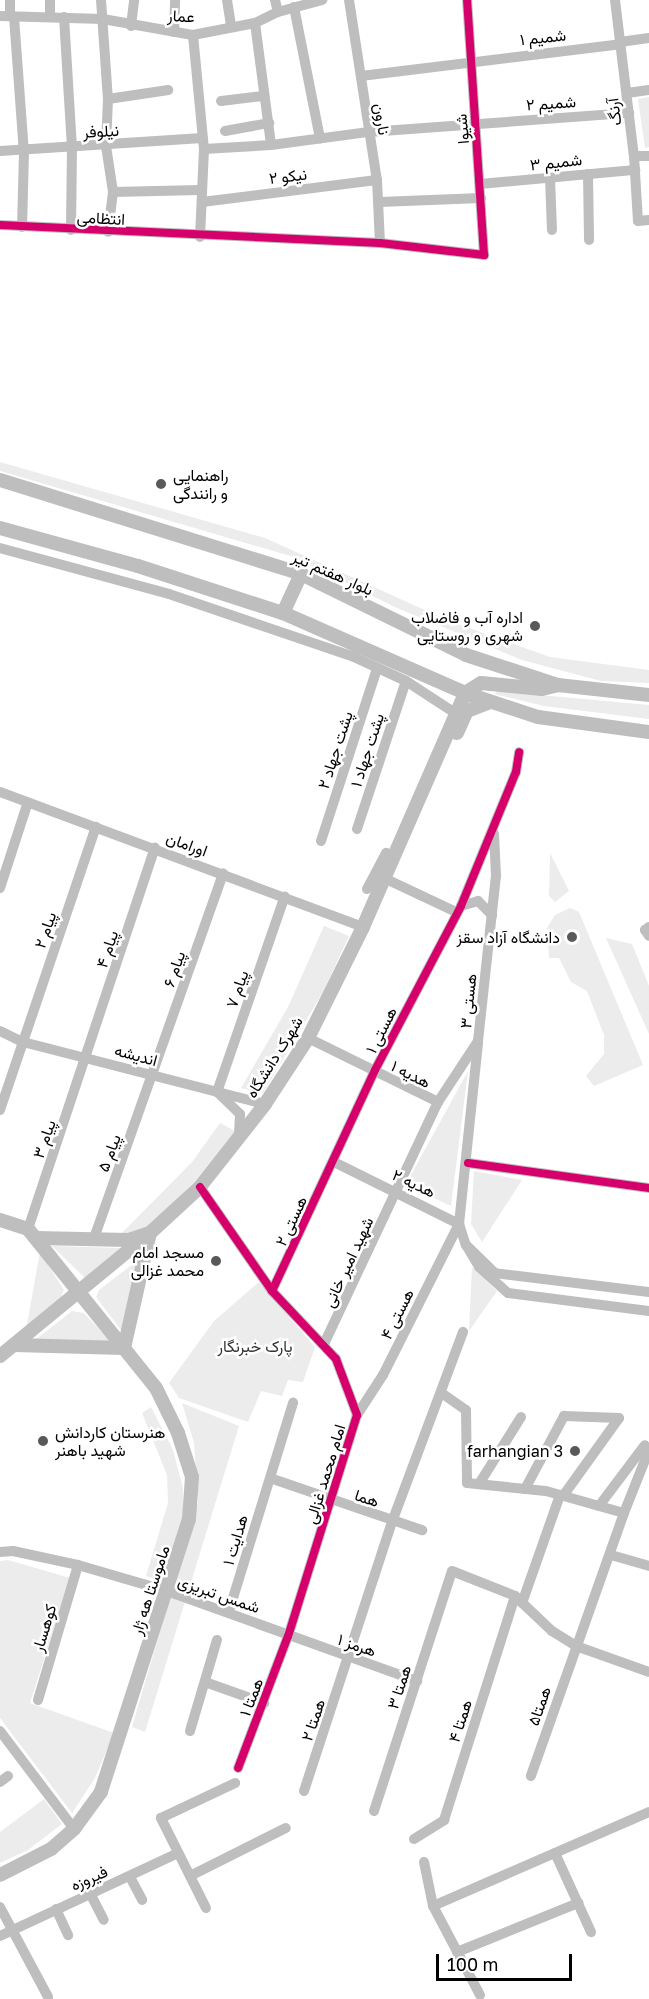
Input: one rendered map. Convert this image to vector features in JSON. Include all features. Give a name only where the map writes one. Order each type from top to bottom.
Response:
[{"type":"main road","name":"بلوار هفتم تیر","points":[[0,480],[301,574],[466,654],[558,685],[649,695]]},
{"type":"main road","points":[[0,528],[138,566],[283,613],[490,702],[538,717],[649,732]]},
{"type":"main road","points":[[283,613],[301,574]]},
{"type":"main road","points":[[465,693],[481,682],[542,689],[558,685]]},
{"type":"main road","name":"شهرک دانشگاه","points":[[0,1356],[17,1347],[83,1295],[202,1190],[311,1040],[363,927],[389,880],[465,693]]},
{"type":"main road","points":[[202,1190],[275,1102],[311,1040],[389,880],[467,711],[490,702]]},
{"type":"main road","points":[[0,1220],[32,1234],[93,1241],[150,1238],[124,1348],[17,1347],[0,1365]]},
{"type":"main road","name":"ماموستا هه ژار","points":[[0,1875],[51,1849],[74,1829],[90,1809],[109,1773],[189,1519],[192,1477],[178,1433],[156,1388],[32,1234]]},
{"type":"street","points":[[10,0],[8,16],[24,152],[22,227]]},
{"type":"street","points":[[50,0],[50,15]]},
{"type":"street","points":[[101,0],[108,99],[106,146],[113,192],[108,232]]},
{"type":"street","points":[[131,26],[134,0]]},
{"type":"street","points":[[174,32],[175,0]]},
{"type":"street","points":[[227,0],[231,26]]},
{"type":"street","points":[[275,0],[278,12]]},
{"type":"street","name":"عمار","points":[[8,16],[50,15],[103,19],[131,26],[193,35],[255,23],[278,12],[322,0]]},
{"type":"street","name":"نارون","points":[[349,0],[380,202],[380,243]]},
{"type":"street","name":"شیوا","points":[[467,0],[484,255]]},
{"type":"street","name":"آرنگ","points":[[615,0],[630,112],[635,170],[644,220]]},
{"type":"street","points":[[294,7],[320,138]]},
{"type":"street","points":[[64,17],[72,147],[71,230]]},
{"type":"street","points":[[255,23],[271,146]]},
{"type":"street","points":[[193,35],[203,143],[200,237]]},
{"type":"street","name":"شمیم ۱","points":[[361,75],[649,38]]},
{"type":"street","points":[[108,99],[168,90]]},
{"type":"street","points":[[627,93],[649,90]]},
{"type":"street","points":[[221,101],[263,96]]},
{"type":"street","name":"شمیم ۲","points":[[369,132],[630,112]]},
{"type":"street","points":[[225,131],[269,123]]},
{"type":"street","name":"نیلوفر","points":[[0,151],[24,152],[72,147],[203,143],[271,146],[369,132]]},
{"type":"street","points":[[634,156],[649,156]]},
{"type":"street","name":"شمیم ۳","points":[[480,184],[635,170]]},
{"type":"street","points":[[588,174],[589,240]]},
{"type":"street","points":[[550,178],[552,230]]},
{"type":"street","name":"نیکو ۲","points":[[202,202],[377,180]]},
{"type":"street","points":[[113,192],[200,190]]},
{"type":"street","points":[[380,202],[481,198]]},
{"type":"street","name":"انتظامی","points":[[0,225],[200,237],[380,243],[484,255]]},
{"type":"street","points":[[0,548],[169,594],[377,669],[406,681],[453,718]]},
{"type":"street","name":"پشت جهاد ۲","points":[[321,841],[377,669]]},
{"type":"street","name":"پشت جهاد ۱","points":[[357,829],[406,681]]},
{"type":"street","name":"هستی ۱","points":[[334,1162],[375,1070],[459,909],[494,830],[516,772],[519,752]]},
{"type":"street","name":"اورامان","points":[[0,792],[285,896],[363,927]]},
{"type":"street","points":[[0,888],[28,802]]},
{"type":"street","name":"پیام ۲","points":[[0,1110],[96,827]]},
{"type":"street","name":"هستی ۳","points":[[398,1192],[438,1102],[478,1041],[492,915],[494,830]]},
{"type":"street","name":"پیام ۴","points":[[88,1058],[155,848]]},
{"type":"street","points":[[368,889],[386,853]]},
{"type":"street","name":"پیام ۶","points":[[153,1075],[223,873]]},
{"type":"street","points":[[389,880],[459,909],[478,901],[492,915]]},
{"type":"street","name":"پیام ۷","points":[[217,1092],[285,896]]},
{"type":"street","name":"اندیشه","points":[[0,1031],[23,1042],[265,1104]]},
{"type":"street","name":"هدیه ۱","points":[[311,1040],[438,1102]]},
{"type":"street","points":[[478,1041],[468,1163],[459,1224],[466,1245],[479,1267],[508,1293],[649,1311]]},
{"type":"street","name":"پیام ۳","points":[[32,1234],[88,1058]]},
{"type":"street","name":"پیام ۵","points":[[93,1241],[153,1075]]},
{"type":"street","points":[[217,1092],[240,1114],[238,1138]]},
{"type":"street","name":"هدیه ۲","points":[[334,1162],[459,1224]]},
{"type":"street","name":"هستی ۲","points":[[272,1291],[334,1162]]},
{"type":"street","points":[[468,1163],[649,1188]]},
{"type":"street","name":"امام محمد غزالی","points":[[202,1190],[272,1291],[324,1344],[346,1379],[357,1415],[288,1636]]},
{"type":"street","name":"شهید امیر خانی","points":[[324,1344],[398,1192]]},
{"type":"street","name":"هستی ۴","points":[[357,1415],[383,1375],[459,1224]]},
{"type":"street","points":[[466,1245],[495,1273],[649,1292]]},
{"type":"street","name":"همتا ۲","points":[[304,1791],[350,1659],[392,1522],[430,1412],[443,1394],[463,1332]]},
{"type":"street","points":[[443,1394],[466,1410],[467,1483],[561,1495],[624,1513]]},
{"type":"street","name":"هدایت ۱","points":[[229,1611],[293,1403]]},
{"type":"street","points":[[479,1484],[521,1416]]},
{"type":"street","name":"همتا ۴","points":[[414,1839],[444,1820],[519,1600],[561,1495],[619,1419],[564,1416],[525,1489]]},
{"type":"street","points":[[599,1506],[647,1448]]},
{"type":"street","name":"همتا۵","points":[[531,1776],[647,1448]]},
{"type":"street","name":"هما","points":[[270,1478],[331,1502],[422,1530]]},
{"type":"street","name":"شمس تبریزی","points":[[0,1552],[13,1551],[78,1565],[229,1611],[288,1636]]},
{"type":"street","points":[[611,1555],[649,1566]]},
{"type":"street","name":"کوهسار","points":[[39,1700],[78,1565]]},
{"type":"street","name":"همتا ۳","points":[[374,1811],[452,1571],[519,1600]]},
{"type":"street","points":[[519,1600],[552,1631],[576,1646],[649,1672]]},
{"type":"street","name":"هرمز ۱","points":[[288,1636],[417,1681]]},
{"type":"street","name":"همتا ۱","points":[[238,1768],[288,1636]]},
{"type":"street","points":[[190,1731],[206,1682],[216,1640]]},
{"type":"street","points":[[206,1682],[264,1703]]},
{"type":"street","points":[[0,1731],[74,1829]]},
{"type":"street","points":[[206,1908],[161,1818],[236,1783]]},
{"type":"street","points":[[433,1906],[649,1812]]},
{"type":"street","points":[[190,1876],[286,1828]]},
{"type":"street","name":"فیروزه","points":[[0,1936],[178,1853]]},
{"type":"street","points":[[555,1853],[591,1932]]},
{"type":"street","points":[[424,1862],[433,1906],[480,1995]]},
{"type":"street","points":[[130,1877],[142,1900]]},
{"type":"street","points":[[90,1893],[104,1920]]},
{"type":"street","points":[[457,1952],[578,1903]]},
{"type":"street","points":[[0,1907],[48,1997]]},
{"type":"street","points":[[56,1909],[68,1935]]},
{"type":"green space","points":[[649,97],[649,147],[645,148],[638,99]]},
{"type":"green space","points":[[0,462],[265,538],[447,620],[550,657],[649,670],[649,683],[601,681],[522,660],[397,608],[294,557],[0,471]]},
{"type":"green space","points":[[498,691],[649,705],[649,719],[544,706],[494,694]]},
{"type":"green space","points":[[550,853],[569,891],[555,902],[549,896]]},
{"type":"green space","points":[[570,908],[579,912],[643,1065],[594,1086],[586,1076],[604,1054],[604,1035],[587,991],[571,982],[559,958],[549,958],[547,928],[555,915]]},
{"type":"green space","points":[[324,926],[349,936],[323,992],[263,1093],[241,1088],[288,1007]]},
{"type":"green space","points":[[606,938],[632,944],[649,986],[649,1034]]},
{"type":"green space","points":[[468,1071],[451,1206],[412,1188],[411,1175]]},
{"type":"green space","points":[[220,1123],[235,1131],[195,1181],[145,1233],[120,1235],[192,1162]]},
{"type":"green space","points":[[474,1171],[522,1180],[482,1242],[471,1224]]},
{"type":"green space","points":[[52,1246],[124,1248],[86,1279]]},
{"type":"green space","points":[[40,1252],[64,1290],[59,1302],[26,1330]]},
{"type":"green space","points":[[142,1257],[124,1334],[96,1297],[99,1290]]},
{"type":"green space","points":[[472,1267],[497,1291],[469,1331]]},
{"type":"green space","name":"پارک خبرنگار","points":[[259,1282],[315,1347],[303,1382],[288,1380],[282,1396],[261,1391],[248,1422],[179,1398],[169,1383],[214,1321]]},
{"type":"green space","points":[[72,1311],[84,1313],[111,1342],[31,1343]]},
{"type":"green space","points":[[182,1403],[239,1426],[145,1732],[132,1727],[198,1502],[194,1443]]},
{"type":"green space","points":[[151,1407],[173,1450],[183,1488],[183,1516],[164,1582],[146,1576],[168,1503],[167,1475],[142,1413]]},
{"type":"green space","points":[[8,1560],[70,1578],[30,1703],[114,1733],[95,1778],[72,1813],[0,1718],[0,1561]]},
{"type":"green space","points":[[44,1799],[62,1824],[28,1850],[0,1863],[0,1832]]},
{"type":"cycle path","points":[[0,225],[380,243],[484,255],[467,0]]},
{"type":"cycle path","points":[[272,1291],[375,1070],[461,906],[516,772],[519,752]]},
{"type":"cycle path","points":[[468,1163],[649,1188]]},
{"type":"cycle path","points":[[200,1187],[272,1291],[336,1359],[357,1415],[288,1636],[238,1768]]},
{"type":"place","name":"راهنمایی و رانندگی","points":[[161,484]]},
{"type":"place","name":"اداره آب و فاضلاب شهری و روستایی","points":[[535,626]]},
{"type":"place","name":"دانشگاه آزاد سقز","points":[[572,937]]},
{"type":"place","name":"مسجد امام محمد غزالی","points":[[216,1261]]},
{"type":"place","name":"هنرستان کاردانش شهید باهنر","points":[[43,1441]]},
{"type":"place","name":"farhangian 3","points":[[575,1451]]}]
